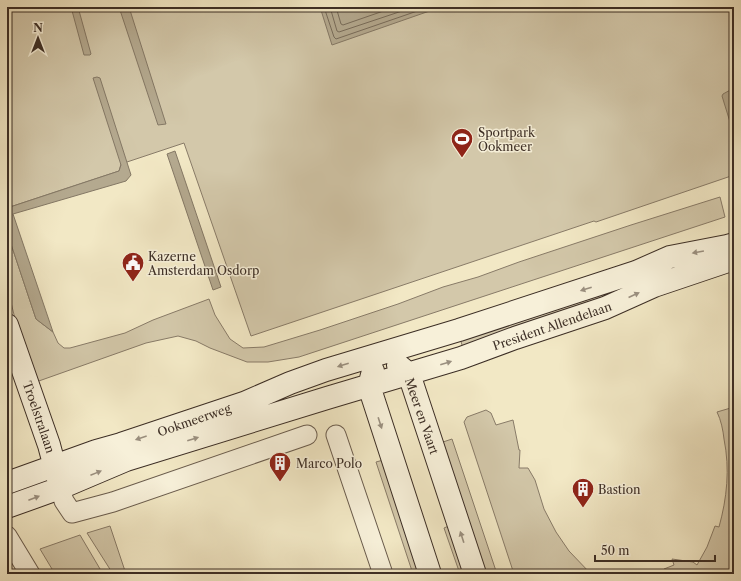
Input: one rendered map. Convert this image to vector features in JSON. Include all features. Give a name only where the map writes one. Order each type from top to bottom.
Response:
[{"type":"main road","name":"President Allendelaan","points":[[380,354],[459,330],[636,272],[670,257],[734,244]]},
{"type":"main road","name":"President Allendelaan","points":[[369,386],[461,358],[605,308],[654,286],[734,259]]},
{"type":"main road","name":"Troelstralaan","points":[[7,325],[46,438],[60,488]]},
{"type":"main road","name":"Meer en Vaart","points":[[380,354],[409,374],[475,574]]},
{"type":"main road","points":[[380,354],[369,386],[430,574]]},
{"type":"main road","name":"Ookmeerweg","points":[[7,483],[96,451],[128,442],[244,403],[290,383],[326,370],[380,354]]},
{"type":"main road","name":"Ookmeerweg","points":[[7,507],[60,488],[126,460],[369,386]]},
{"type":"street","points":[[60,488],[64,501],[72,513],[113,502],[307,435]]},
{"type":"street","points":[[336,435],[383,574]]},
{"type":"street","points":[[7,536],[30,574]]},
{"type":"shaded area","name":"Sportpark Ookmeer","points":[[7,7],[734,7],[734,175],[251,336],[184,143],[121,164],[119,171],[10,207],[9,202],[7,202]]},
{"type":"shaded area","points":[[720,197],[725,217],[299,357],[268,362],[247,362],[196,341],[178,336],[146,343],[36,382],[18,331],[7,286],[7,232],[36,319],[53,332],[58,343],[64,348],[70,348],[125,333],[153,320],[209,299],[215,315],[230,339],[243,348],[264,347],[320,330],[443,287],[478,277],[519,262]]},
{"type":"shaded area","points":[[666,263],[687,265],[464,352],[460,338]]},
{"type":"shaded area","points":[[734,407],[734,574],[665,574],[664,569],[674,565],[672,559],[693,562],[697,565],[707,547],[715,526],[719,527],[726,494],[727,461],[721,422],[717,412]]},
{"type":"shaded area","points":[[486,410],[491,413],[496,425],[513,420],[520,450],[519,468],[528,468],[535,480],[544,509],[556,532],[569,551],[591,574],[514,574],[464,422],[467,417]]},
{"type":"shaded area","points":[[452,439],[497,574],[484,574],[440,443]]},
{"type":"shaded area","points":[[387,459],[426,574],[413,574],[376,462]]},
{"type":"shaded area","points":[[451,525],[467,574],[460,574],[444,528]]},
{"type":"shaded area","points":[[110,526],[126,574],[113,574],[87,533]]},
{"type":"shaded area","points":[[80,535],[103,574],[55,574],[40,549]]},
{"type":"water","points":[[71,7],[78,7],[91,54],[90,55],[84,55]]},
{"type":"water","points":[[119,7],[129,7],[166,124],[158,125]]},
{"type":"water","points":[[320,7],[441,7],[332,45]]},
{"type":"water","points":[[93,78],[100,78],[131,175],[126,181],[13,214],[53,332],[36,319],[7,232],[7,197],[10,207],[119,171],[121,165]]},
{"type":"water","points":[[734,88],[734,135],[722,96]]},
{"type":"water","points":[[175,151],[221,287],[213,290],[167,154]]},
{"type":"place","name":"Sportpark Ookmeer","points":[[462,158]]},
{"type":"place","name":"Kazerne Amsterdam Osdorp","points":[[133,282]]},
{"type":"place","name":"Marco Polo","points":[[280,482]]},
{"type":"place","name":"Bastion","points":[[583,508]]}]
